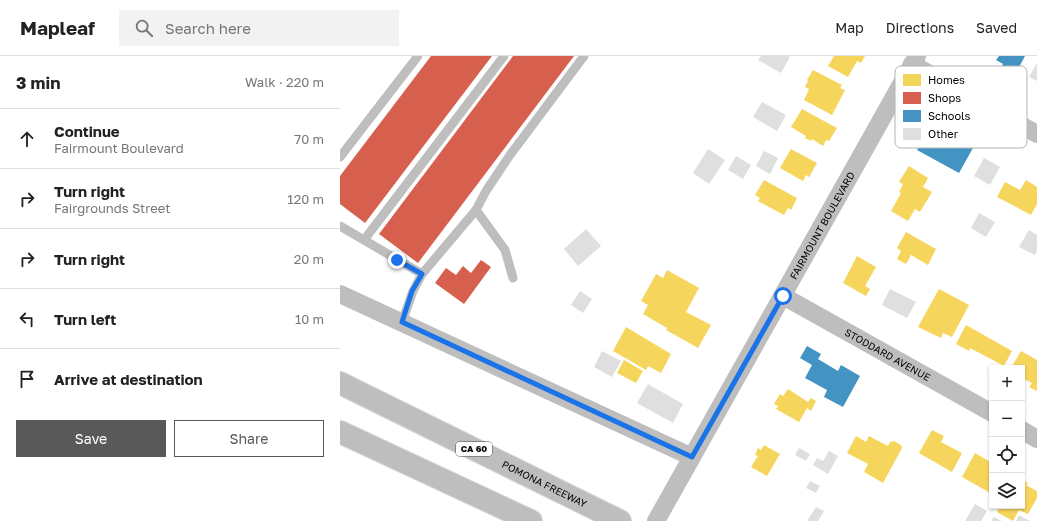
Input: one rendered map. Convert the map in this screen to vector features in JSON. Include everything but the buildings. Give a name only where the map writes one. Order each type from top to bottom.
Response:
[{"type":"highway","name":"POMONA FREEWAY","points":[[340,383],[614,518]]},
{"type":"highway","points":[[340,432],[531,521]]},
{"type":"street","points":[[915,60],[925,66]]},
{"type":"street","name":"FAIRMOUNT BOULEVARD","points":[[656,521],[895,96]]},
{"type":"street","points":[[1027,128],[1037,134]]},
{"type":"street","points":[[340,294],[692,457]]},
{"type":"street","name":"STODDARD AVENUE","points":[[783,296],[989,412]]},
{"type":"street","points":[[1025,432],[1037,439]]},
{"type":"lane","points":[[340,157],[418,56]]},
{"type":"lane","points":[[364,240],[504,56]]},
{"type":"lane","points":[[402,322],[412,291],[422,274],[476,210],[486,191],[510,155],[584,56]]},
{"type":"lane","points":[[476,210],[505,250],[513,278]]},
{"type":"lane","points":[[340,226],[422,274]]},
{"type":"route","points":[[397,260],[422,274],[412,291],[402,322],[692,457],[783,296]]}]
